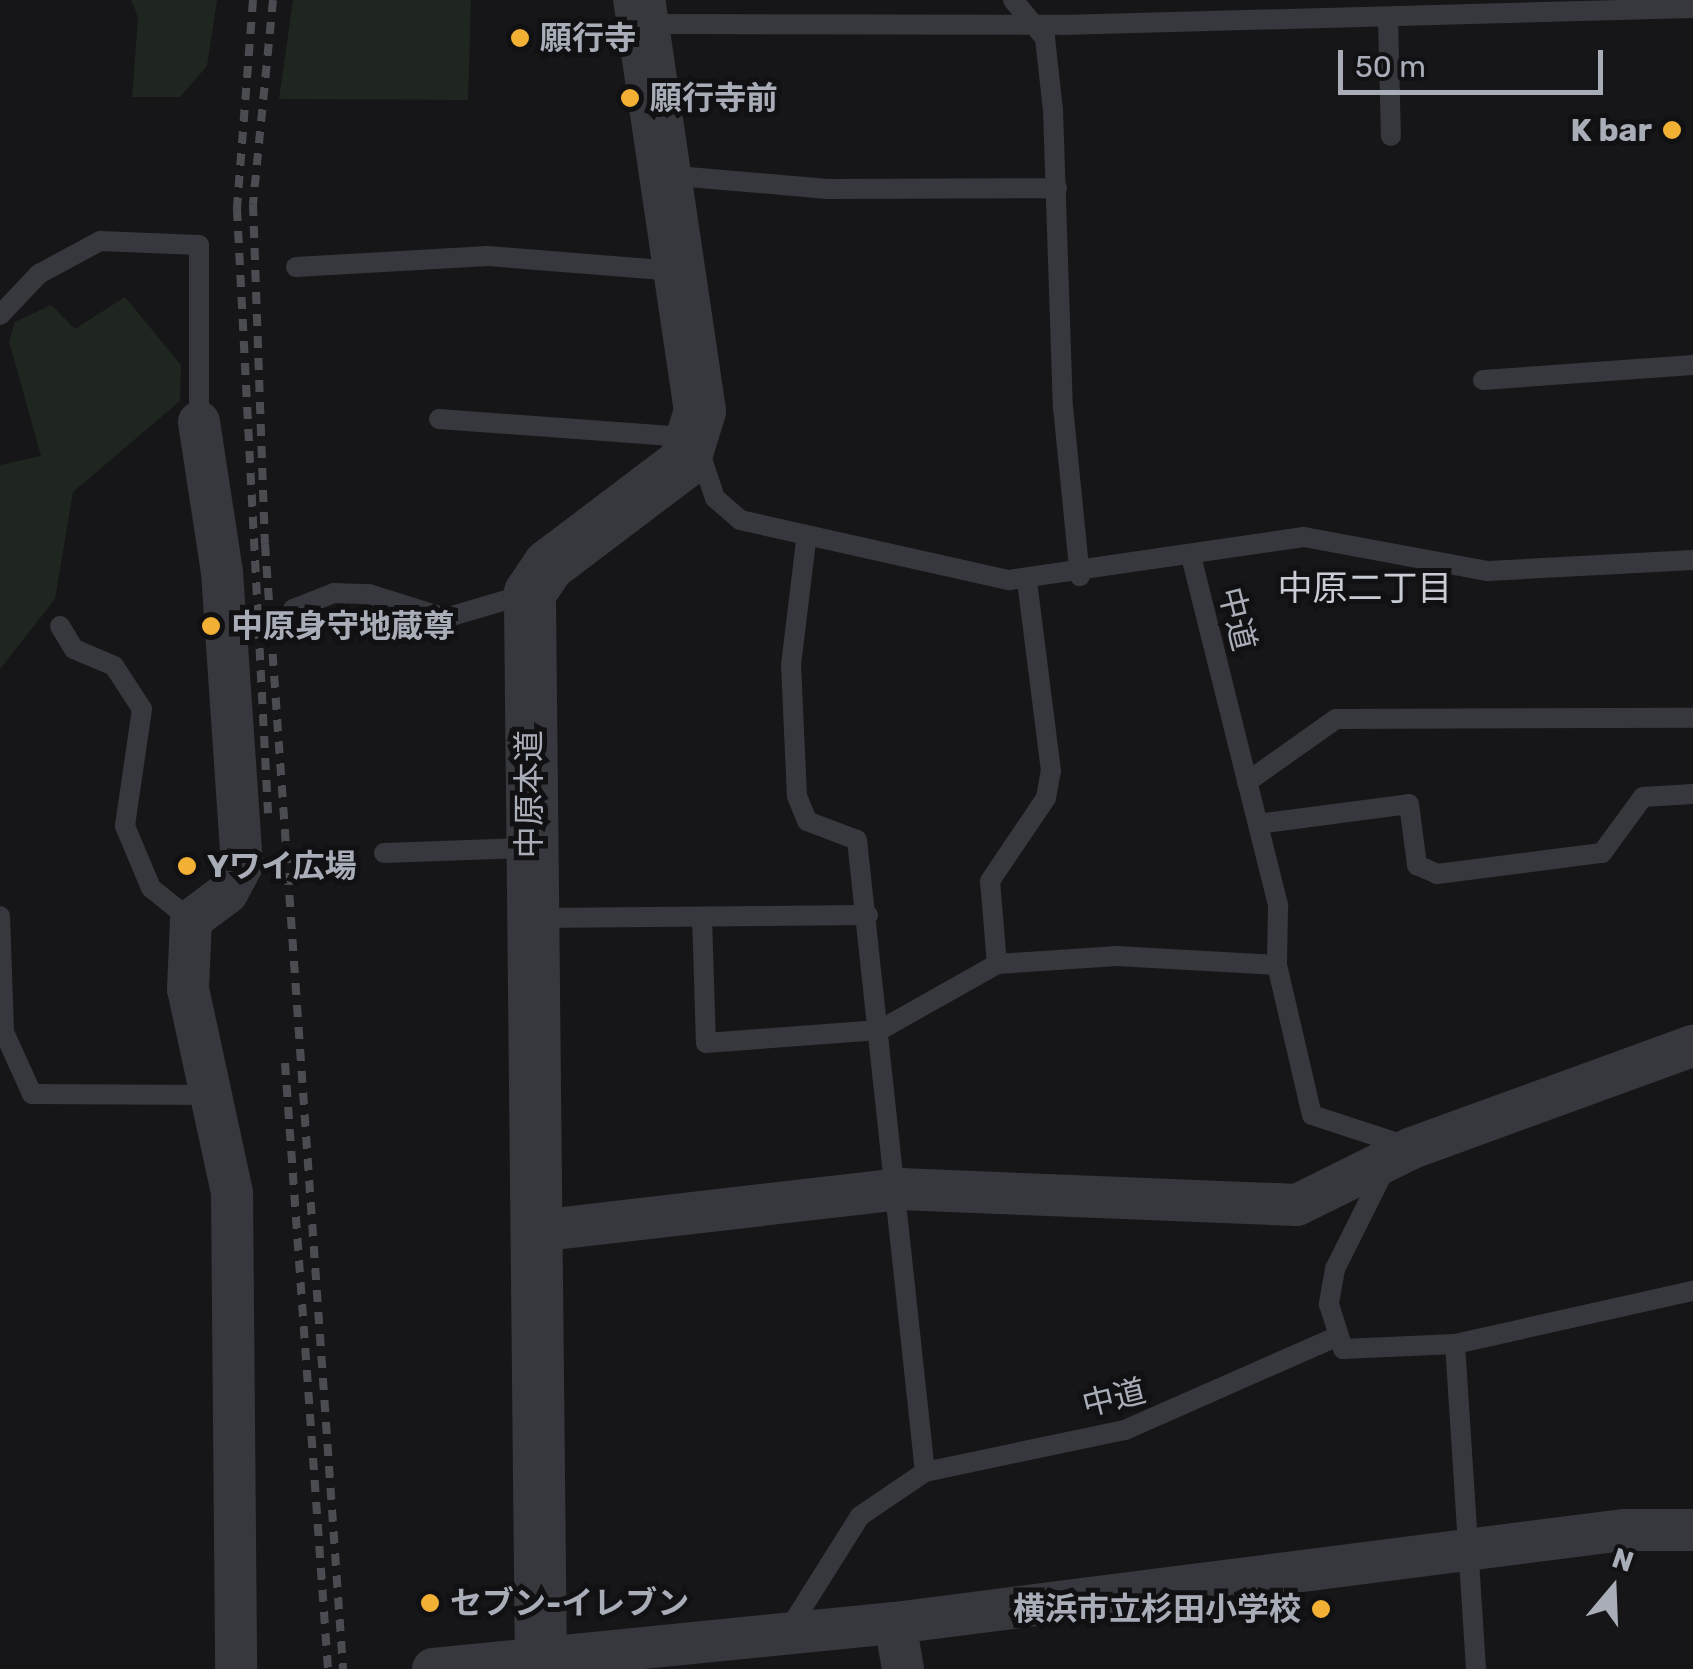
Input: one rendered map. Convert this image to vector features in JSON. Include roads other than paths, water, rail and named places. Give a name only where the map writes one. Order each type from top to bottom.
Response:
[{"type":"street","points":[[530,593],[549,565],[684,463],[700,410],[675,271],[640,12]]},
{"type":"street","points":[[199,422],[222,572],[242,865],[227,892],[191,920],[188,990],[214,1095],[232,1193],[236,1669]]},
{"type":"street","name":"中原本道","points":[[530,593],[528,918],[537,1231],[541,1660]]},
{"type":"street","points":[[537,1231],[900,1189],[1262,1210],[1297,1205],[1399,1157],[1693,1046]]},
{"type":"street","points":[[433,1669],[895,1623],[1467,1555],[1623,1530],[1693,1530]]},
{"type":"street","points":[[895,1623],[903,1669]]},
{"type":"lane","points":[[1013,0],[1045,38],[1057,188],[1063,407],[1080,576]]},
{"type":"lane","points":[[640,12],[1032,24],[1200,10],[1388,17],[1693,8]]},
{"type":"lane","points":[[1388,17],[1391,136]]},
{"type":"lane","points":[[664,174],[827,189],[1057,188]]},
{"type":"lane","points":[[0,315],[39,274],[100,241],[198,245],[199,422]]},
{"type":"lane","points":[[296,267],[488,256],[675,271]]},
{"type":"lane","points":[[1483,380],[1693,365]]},
{"type":"lane","points":[[439,418],[694,438],[715,498],[740,520],[806,541],[1028,582],[1192,560],[1304,537],[1488,571],[1693,560]]},
{"type":"lane","points":[[806,541],[791,665],[797,796],[807,821],[857,840],[900,1189],[925,1472]]},
{"type":"lane","name":"中道","points":[[1192,560],[1278,906],[1277,965],[1312,1115],[1399,1157]]},
{"type":"lane","points":[[998,964],[990,881],[1046,798],[1050,772],[1028,582]]},
{"type":"lane","points":[[293,608],[334,593],[369,594],[445,618],[530,593]]},
{"type":"lane","points":[[60,626],[74,649],[114,666],[142,709],[125,826],[151,888],[191,920]]},
{"type":"lane","points":[[1248,782],[1336,720],[1693,718]]},
{"type":"lane","points":[[1258,824],[1409,804],[1418,865],[1438,874],[1602,854],[1643,798],[1693,794]]},
{"type":"lane","points":[[384,853],[528,848]]},
{"type":"lane","points":[[528,918],[868,915]]},
{"type":"lane","points":[[0,916],[4,1032],[32,1094],[214,1095]]},
{"type":"lane","points":[[702,918],[706,1043],[880,1030],[998,964],[1117,956],[1277,965]]},
{"type":"lane","points":[[1399,1157],[1335,1269],[1336,1337],[1355,1353],[1455,1344],[1693,1291]]},
{"type":"lane","name":"中道","points":[[786,1633],[860,1516],[925,1472],[1125,1430],[1336,1337]]},
{"type":"lane","points":[[1455,1344],[1476,1669]]},
{"type":"railway","points":[[253,0],[237,209],[268,813]]},
{"type":"railway","points":[[273,0],[253,204],[265,544],[343,1669]]},
{"type":"railway","points":[[285,1063],[328,1669]]},
{"type":"place","name":"願行寺","points":[[520,38]]},
{"type":"place","name":"願行寺前","points":[[630,98]]},
{"type":"place","name":"K bar","points":[[1672,130]]},
{"type":"place","name":"中原身守地蔵尊","points":[[211,626]]},
{"type":"place","name":"Yワイ広場","points":[[187,866]]},
{"type":"place","name":"セブン-イレブン","points":[[430,1603]]},
{"type":"place","name":"横浜市立杉田小学校","points":[[1321,1609]]},
{"type":"district","name":"中原二丁目","points":[[1365,588]]}]
